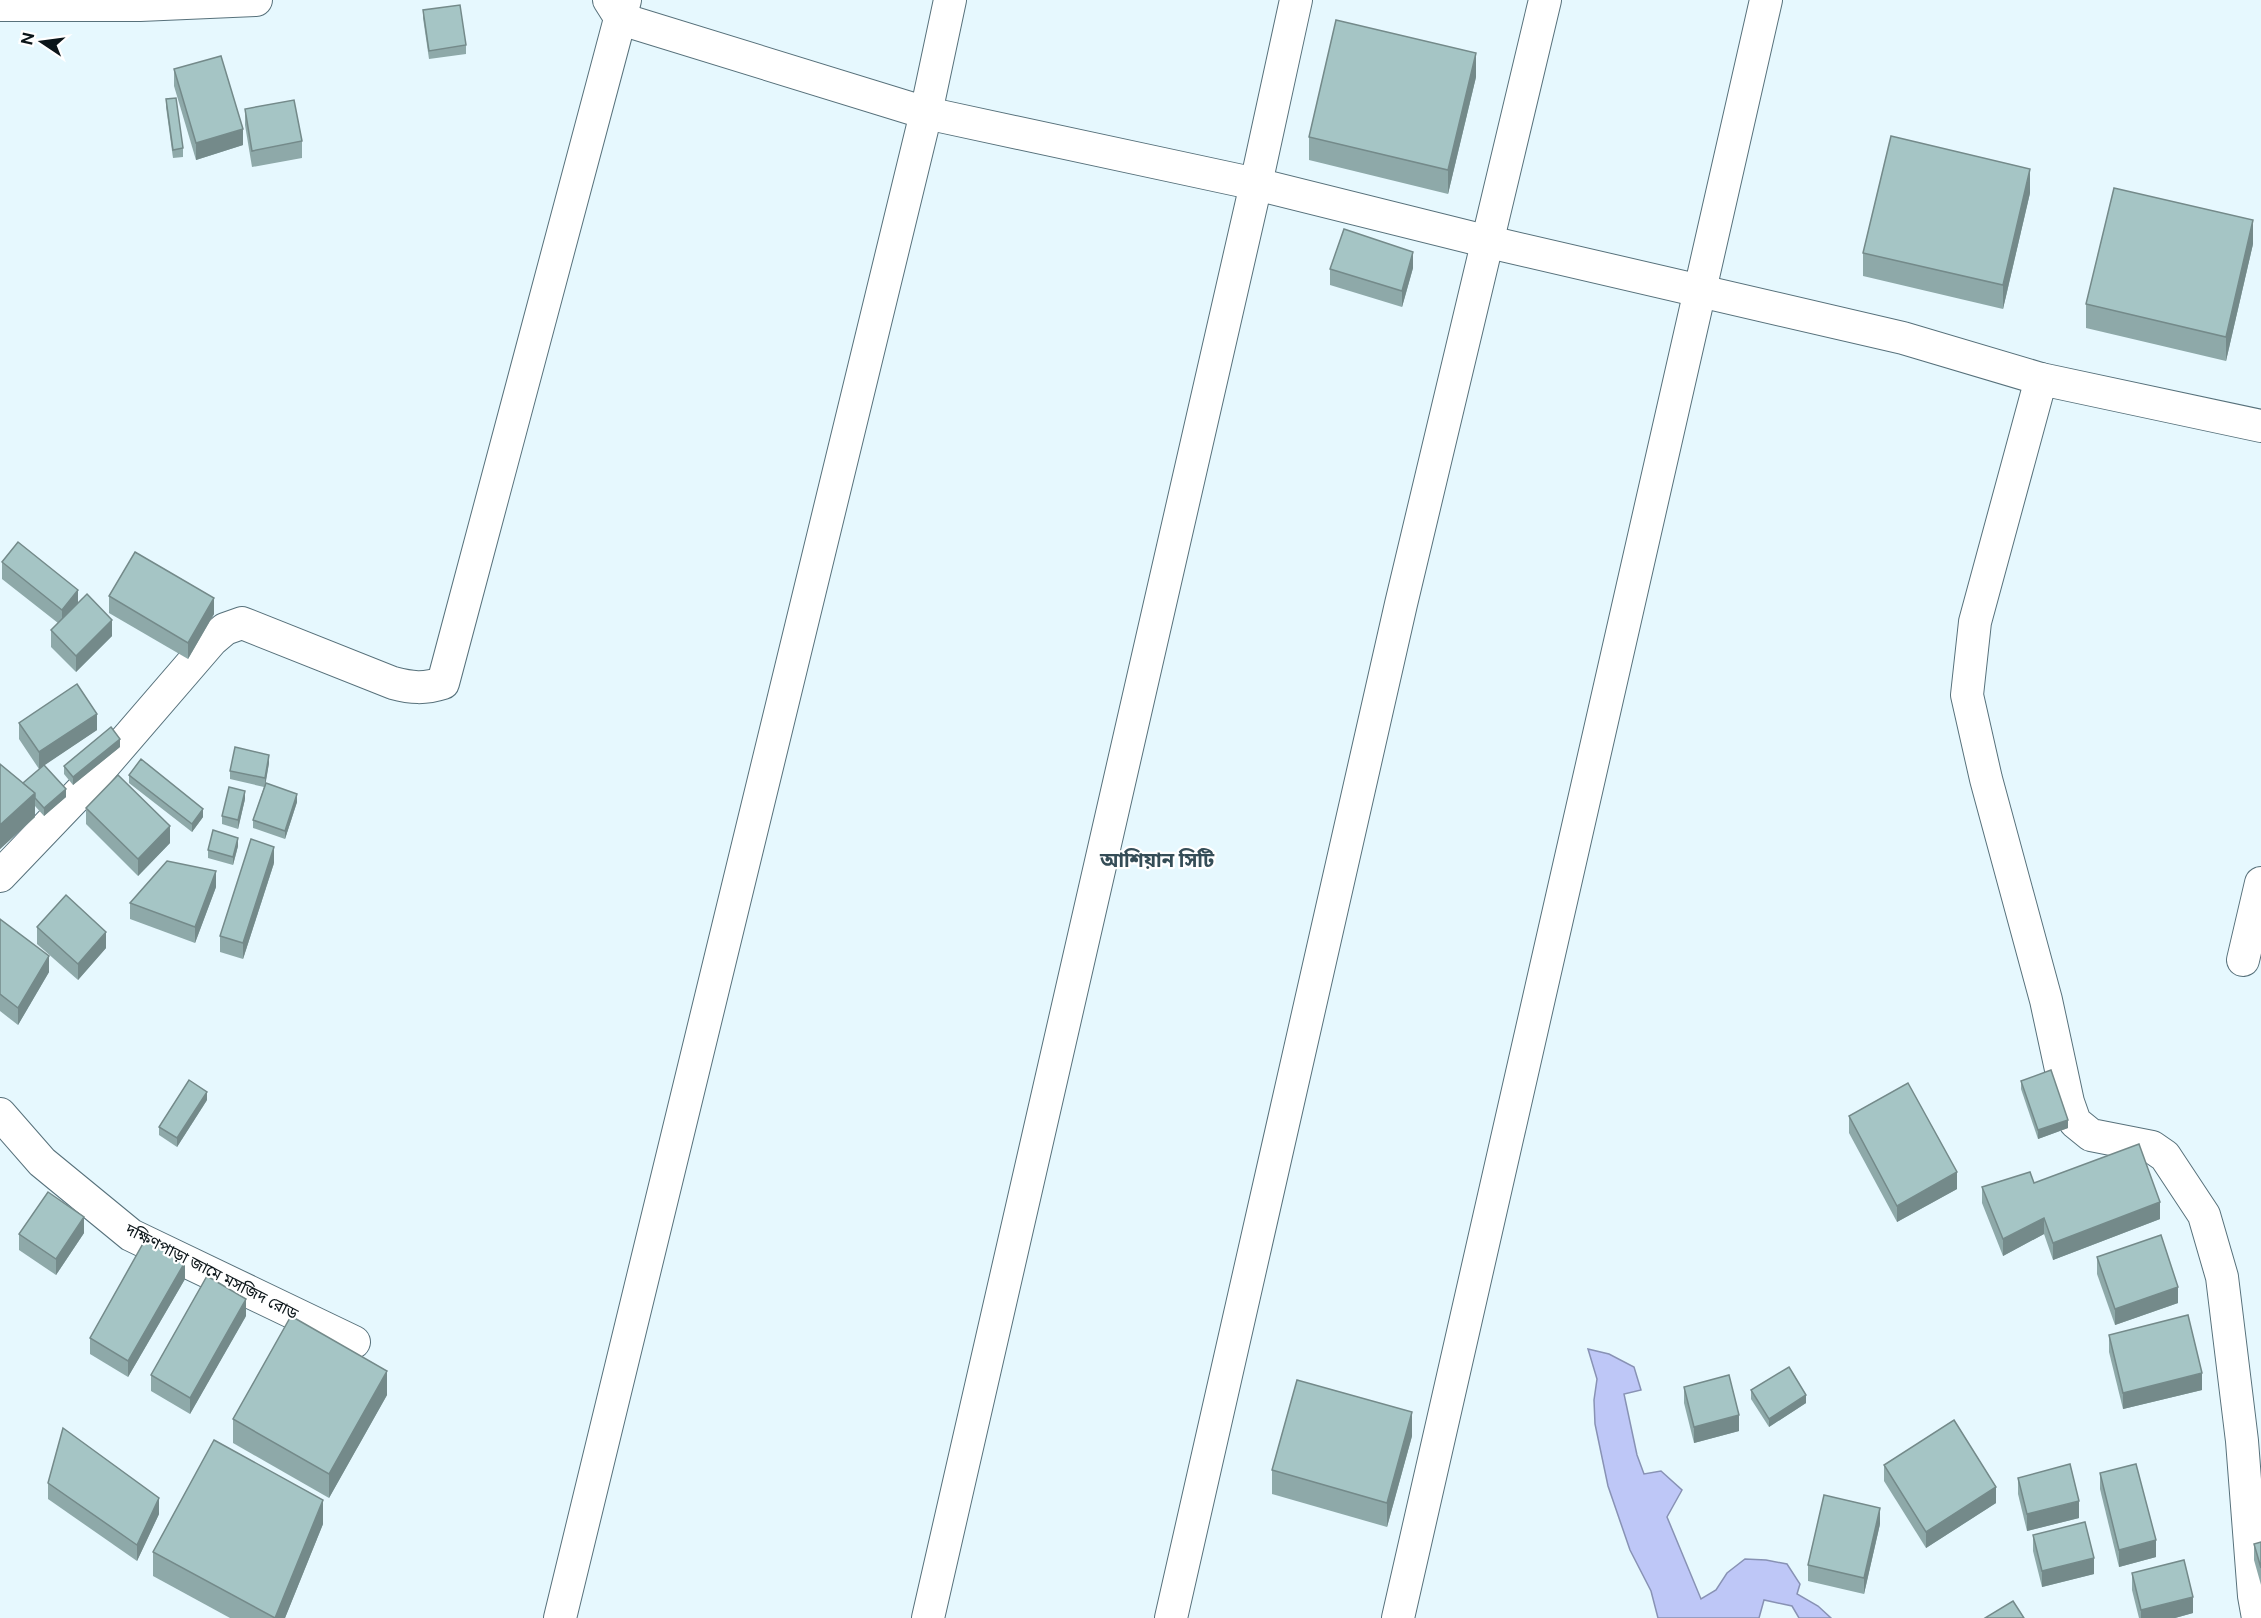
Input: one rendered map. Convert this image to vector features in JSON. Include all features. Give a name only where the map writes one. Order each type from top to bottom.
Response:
[{"type":"street","points":[[3,5],[140,5],[256,0]]},
{"type":"street","points":[[560,1618],[926,113],[950,0]]},
{"type":"street","points":[[928,1618],[1256,184],[1296,0]]},
{"type":"street","points":[[1171,1618],[1401,604],[1545,0]]},
{"type":"street","points":[[1398,1618],[1766,0]]},
{"type":"street","points":[[0,876],[87,785],[212,640],[225,629],[242,623],[413,689],[428,688],[442,683],[618,6],[926,113],[1256,184],[1489,242],[1903,338],[2040,379],[2261,426]]},
{"type":"street","points":[[2040,379],[1975,622],[1967,695],[1986,779],[2046,1000],[2068,1102],[2075,1122],[2091,1136],[2152,1147],[2165,1156],[2204,1215],[2222,1277],[2242,1441],[2254,1596],[2258,1618]]},
{"type":"street","points":[[2242,960],[2261,883]]},
{"type":"street","name":"দক্ষিণপাড়া জামে মসজিদ রোড","points":[[0,1114],[42,1162],[131,1235],[354,1342]]},
{"type":"water","points":[[1588,1349],[1609,1354],[1634,1367],[1641,1390],[1624,1394],[1637,1455],[1644,1474],[1661,1471],[1682,1490],[1667,1517],[1701,1599],[1716,1590],[1727,1573],[1745,1559],[1766,1560],[1787,1564],[1800,1584],[1797,1594],[1818,1606],[1831,1618],[1799,1618],[1792,1606],[1764,1600],[1759,1618],[1658,1618],[1651,1591],[1630,1550],[1608,1486],[1595,1424],[1594,1400],[1597,1379]]},
{"type":"building","points":[[460,5],[466,45],[429,51],[423,10]]},
{"type":"building","points":[[1336,20],[1476,53],[1448,170],[1309,137]]},
{"type":"building","points":[[221,56],[243,129],[196,143],[174,69]]},
{"type":"building","points":[[176,98],[183,148],[173,150],[166,99]]},
{"type":"building","points":[[294,100],[302,141],[252,151],[245,109]]},
{"type":"building","points":[[1891,136],[2030,169],[2003,285],[1863,253]]},
{"type":"building","points":[[2114,188],[2253,220],[2226,337],[2086,304]]},
{"type":"building","points":[[1344,229],[1413,252],[1402,291],[1330,269]]},
{"type":"building","points":[[18,542],[78,590],[62,610],[2,562]]},
{"type":"building","points":[[135,552],[214,598],[188,643],[109,596]]},
{"type":"building","points":[[87,594],[112,620],[76,656],[51,630]]},
{"type":"building","points":[[77,684],[97,714],[39,752],[19,723]]},
{"type":"building","points":[[111,727],[120,739],[73,777],[64,766]]},
{"type":"building","points":[[235,747],[269,755],[265,778],[230,771]]},
{"type":"building","points":[[141,759],[203,809],[192,824],[129,775]]},
{"type":"building","points":[[0,764],[35,793],[0,825]]},
{"type":"building","points":[[44,765],[66,789],[44,808],[35,798],[35,793],[23,783]]},
{"type":"building","points":[[118,775],[170,826],[138,859],[86,808]]},
{"type":"building","points":[[266,783],[297,794],[285,831],[253,820]]},
{"type":"building","points":[[229,787],[245,791],[238,820],[222,816]]},
{"type":"building","points":[[213,830],[238,838],[233,857],[208,850]]},
{"type":"building","points":[[251,839],[274,847],[243,943],[220,936]]},
{"type":"building","points":[[167,861],[216,871],[195,927],[130,903]]},
{"type":"building","points":[[66,895],[106,932],[78,964],[37,927]]},
{"type":"building","points":[[0,919],[49,956],[18,1008],[0,994]]},
{"type":"building","points":[[2051,1070],[2068,1120],[2038,1130],[2021,1081]]},
{"type":"building","points":[[189,1080],[207,1092],[177,1138],[159,1127]]},
{"type":"building","points":[[1908,1083],[1957,1172],[1897,1206],[1849,1116]]},
{"type":"building","points":[[2139,1144],[2160,1202],[2053,1243],[2044,1218],[2003,1239],[1982,1187],[2030,1172],[2034,1183]]},
{"type":"building","points":[[48,1192],[84,1217],[56,1259],[19,1234]]},
{"type":"building","points":[[2161,1235],[2178,1287],[2115,1309],[2097,1257]]},
{"type":"building","points":[[145,1240],[185,1262],[128,1361],[90,1338]]},
{"type":"building","points":[[207,1276],[246,1299],[190,1398],[151,1375]]},
{"type":"building","points":[[2188,1315],[2202,1373],[2123,1393],[2109,1335]]},
{"type":"building","points":[[291,1316],[387,1371],[329,1474],[233,1419]]},
{"type":"building","points":[[1789,1367],[1806,1395],[1769,1419],[1751,1390]]},
{"type":"building","points":[[1729,1375],[1739,1415],[1694,1427],[1684,1387]]},
{"type":"building","points":[[1297,1380],[1412,1412],[1387,1503],[1272,1470]]},
{"type":"building","points":[[1954,1420],[1996,1487],[1926,1532],[1884,1465]]},
{"type":"building","points":[[63,1428],[159,1498],[137,1545],[48,1483]]},
{"type":"building","points":[[214,1440],[323,1500],[275,1618],[153,1552]]},
{"type":"building","points":[[2070,1464],[2079,1501],[2027,1514],[2018,1478]]},
{"type":"building","points":[[2136,1464],[2156,1540],[2119,1550],[2100,1473]]},
{"type":"building","points":[[1824,1495],[1880,1508],[1864,1578],[1808,1565]]},
{"type":"building","points":[[2085,1522],[2094,1558],[2042,1571],[2033,1535]]},
{"type":"building","points":[[2261,1542],[2261,1568],[2254,1544]]},
{"type":"building","points":[[2184,1560],[2193,1597],[2141,1610],[2132,1573]]},
{"type":"building","points":[[2013,1601],[2024,1618],[1985,1618]]},
{"type":"district","name":"আশিয়ান সিটি","points":[[1157,860]]}]
